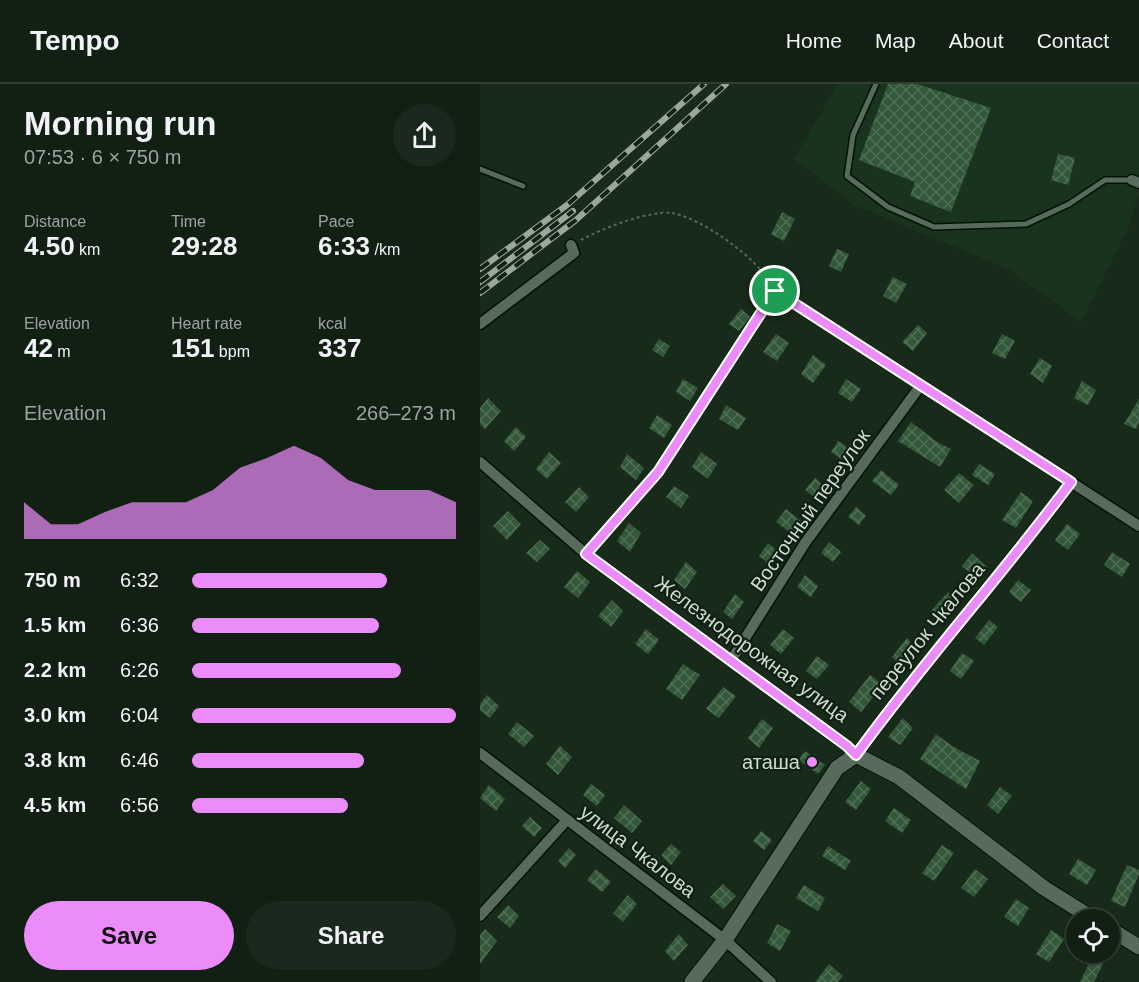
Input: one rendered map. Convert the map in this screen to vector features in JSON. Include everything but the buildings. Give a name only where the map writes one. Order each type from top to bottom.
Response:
[{"type":"street","points":[[480,324],[574,253],[571,245]]},
{"type":"street","points":[[586,554],[658,472],[775,291],[1139,526]]},
{"type":"street","name":"Восточный переулок","points":[[732,659],[806,543],[921,385]]},
{"type":"street","name":"Железнодорожная улица","points":[[480,462],[586,554],[732,659],[856,755],[899,777],[1044,888],[1077,909]]},
{"type":"street","name":"переулок Чкалова","points":[[692,982],[725,940],[837,768],[856,755],[891,707],[1023,546],[1071,482]]},
{"type":"street","name":"улица Чкалова","points":[[480,753],[725,940],[771,982]]},
{"type":"street","points":[[480,916],[567,820]]},
{"type":"street","points":[[1120,935],[1139,947]]},
{"type":"lane","points":[[876,84],[853,135],[847,176],[888,207],[934,227],[1026,225],[1069,204],[1105,180],[1136,182]]},
{"type":"lane","points":[[480,169],[523,186]]},
{"type":"path","points":[[571,245],[600,229],[671,213],[698,223],[740,251],[763,270],[775,291]]},
{"type":"shaded area","points":[[838,84],[1139,84],[1139,193],[1127,231],[1081,322],[1008,269],[854,205],[794,159]]},
{"type":"railway","points":[[480,269],[567,205],[704,84]]},
{"type":"railway","points":[[480,293],[576,220],[726,84]]},
{"type":"railway","points":[[480,282],[573,211]]},
{"type":"place","name":"аташа","points":[[812,762]]},
{"type":"route","points":[[775,291],[1071,482],[1023,546],[891,707],[856,755],[732,659],[586,554],[658,472],[775,291]]}]
